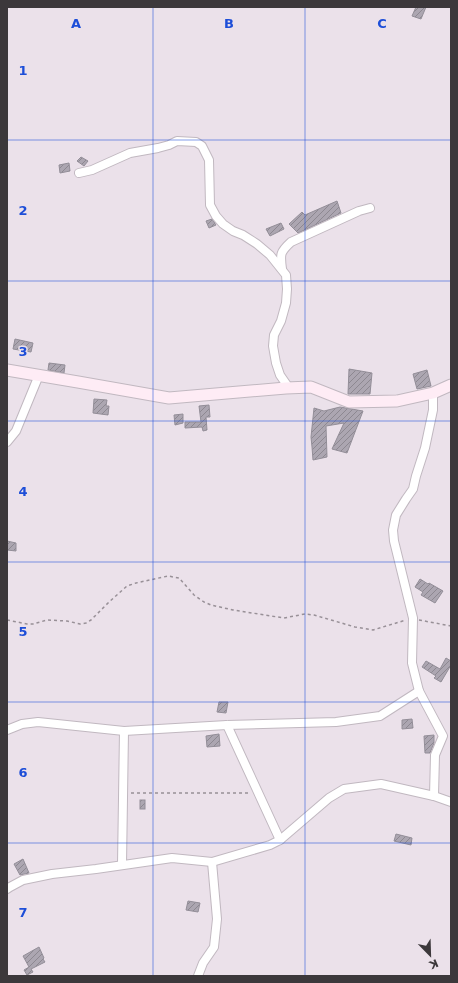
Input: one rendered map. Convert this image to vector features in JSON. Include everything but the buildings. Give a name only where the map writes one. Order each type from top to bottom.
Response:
[{"type":"street","points":[[79,173],[92,170],[130,153],[158,148],[177,141],[196,142],[202,146],[209,160],[210,205],[216,216],[223,224],[233,231],[262,248],[270,255],[286,275],[286,303],[281,321],[274,335],[273,346],[280,375],[289,388]]},
{"type":"street","points":[[282,270],[282,250],[291,242],[370,208]]},
{"type":"street","points":[[7,370],[169,398],[311,387],[349,402],[397,401],[433,393],[451,385]]},
{"type":"street","points":[[7,442],[16,431],[39,375]]},
{"type":"street","points":[[433,393],[433,410],[430,427],[416,476],[414,489],[396,516],[393,530],[394,541],[413,618],[412,663],[419,691],[443,736],[435,755],[434,796]]},
{"type":"street","points":[[7,730],[22,724],[38,722],[124,730],[336,722],[380,716],[419,691]]},
{"type":"street","points":[[227,725],[280,840]]},
{"type":"street","points":[[122,866],[124,730]]},
{"type":"street","points":[[7,889],[23,880],[52,874],[122,866],[172,858],[212,862],[270,845],[280,840],[329,798],[344,789],[380,784],[434,796],[451,802]]},
{"type":"street","points":[[198,976],[203,963],[214,947],[217,919],[212,862]]},
{"type":"path","points":[[7,620],[27,624],[47,620],[67,621],[80,624],[86,623],[127,586],[168,576],[179,578],[194,595],[204,602],[233,610],[284,618],[305,614],[314,615],[355,627],[374,630],[413,618],[451,626]]},
{"type":"path","points":[[123,793],[259,793]]}]
